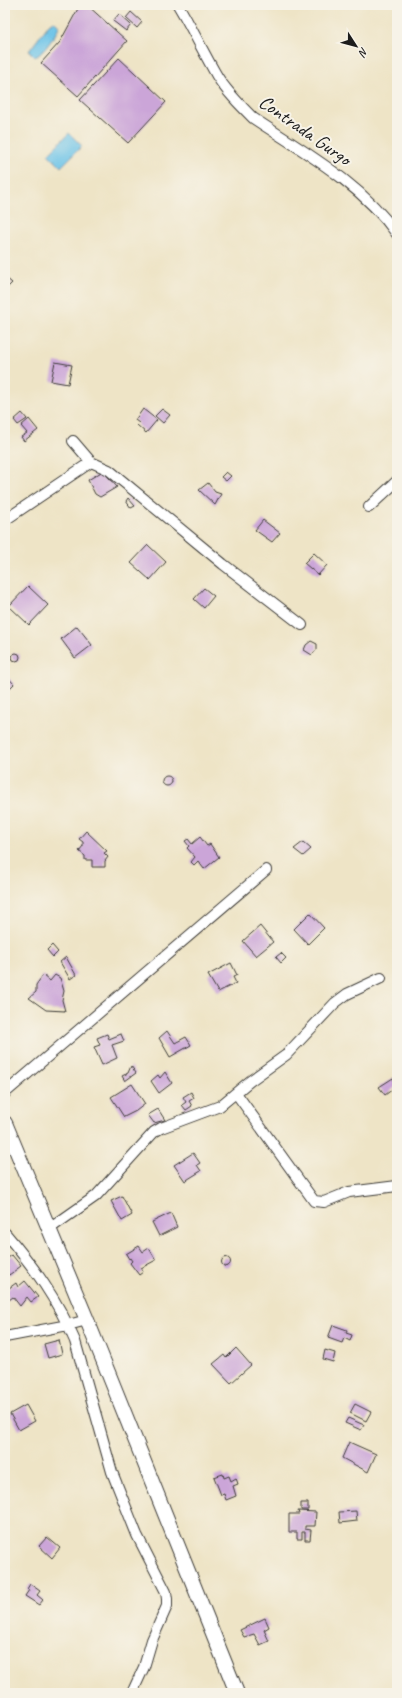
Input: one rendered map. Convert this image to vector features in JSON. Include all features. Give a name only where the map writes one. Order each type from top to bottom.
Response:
[{"type":"main road","points":[[5,1123],[87,1320],[237,1693]]},
{"type":"street","name":"Contrada Gurgo","points":[[178,5],[197,36],[218,77],[240,105],[253,118],[355,187],[384,215],[397,234]]},
{"type":"street","points":[[73,441],[91,462],[109,470],[223,564],[302,626]]},
{"type":"street","points":[[5,520],[91,462]]},
{"type":"street","points":[[369,507],[397,481]]},
{"type":"street","points":[[5,1093],[266,870]]},
{"type":"street","points":[[49,1229],[100,1192],[154,1132],[160,1128],[214,1110],[286,1055],[335,1003],[348,994],[381,978]]},
{"type":"street","points":[[236,1094],[314,1201],[324,1202],[349,1192],[397,1186]]},
{"type":"street","points":[[5,1233],[45,1282],[75,1340],[112,1472],[137,1535],[166,1592],[167,1606],[152,1640],[144,1667],[132,1693]]},
{"type":"street","points":[[5,1337],[87,1320]]},
{"type":"water","points":[[54,21],[59,26],[55,34],[49,44],[35,57],[29,51],[50,23]]},
{"type":"water","points":[[69,133],[82,146],[61,167],[48,154]]},
{"type":"building","points":[[80,5],[87,5],[127,41],[78,96],[41,63],[60,42]]},
{"type":"building","points":[[131,12],[142,22],[137,28],[126,18]]},
{"type":"building","points":[[119,14],[131,25],[126,31],[113,21]]},
{"type":"building","points":[[119,58],[166,102],[128,143],[80,100]]},
{"type":"building","points":[[5,277],[12,283],[7,288],[5,287]]},
{"type":"building","points":[[55,362],[72,365],[68,384],[51,381]]},
{"type":"building","points":[[143,409],[157,420],[146,433],[137,425],[139,423],[135,420]]},
{"type":"building","points":[[162,409],[170,415],[163,423],[155,416]]},
{"type":"building","points":[[22,413],[27,419],[18,425],[14,420]]},
{"type":"building","points":[[29,419],[38,430],[24,441],[21,437],[27,433],[21,426]]},
{"type":"building","points":[[103,471],[117,487],[100,497],[95,494],[88,480]]},
{"type":"building","points":[[226,472],[231,476],[226,481],[221,477]]},
{"type":"building","points":[[208,483],[215,492],[221,494],[215,505],[199,490]]},
{"type":"building","points":[[128,498],[135,506],[131,508],[126,501]]},
{"type":"building","points":[[263,520],[280,533],[272,542],[255,530]]},
{"type":"building","points":[[148,545],[166,562],[150,580],[131,563]]},
{"type":"building","points":[[314,553],[327,565],[318,575],[304,563]]},
{"type":"building","points":[[28,586],[48,605],[29,625],[9,606]]},
{"type":"building","points":[[204,588],[214,596],[204,608],[194,599]]},
{"type":"building","points":[[77,626],[92,645],[75,658],[61,639]]},
{"type":"building","points":[[311,641],[317,644],[317,649],[312,655],[304,650],[306,645]]},
{"type":"building","points":[[14,653],[18,653],[20,657],[18,661],[14,661],[12,659],[12,655]]},
{"type":"building","points":[[5,674],[14,684],[5,693]]},
{"type":"building","points":[[165,776],[169,776],[171,777],[171,785],[165,786],[162,783],[162,779]]},
{"type":"building","points":[[86,831],[107,851],[104,853],[108,857],[105,861],[105,867],[92,867],[92,860],[85,860],[85,856],[79,851],[83,846],[83,842],[79,839]]},
{"type":"building","points":[[200,837],[207,846],[210,844],[219,857],[204,869],[198,861],[194,865],[191,862],[195,857],[187,848],[189,846],[185,841],[188,839],[192,844]]},
{"type":"building","points":[[303,842],[311,849],[303,856],[294,849]]},
{"type":"building","points":[[310,913],[324,928],[308,944],[294,929]]},
{"type":"building","points":[[260,926],[273,942],[256,956],[243,941]]},
{"type":"building","points":[[52,945],[58,952],[53,957],[47,950]]},
{"type":"building","points":[[281,953],[286,958],[281,963],[276,957]]},
{"type":"building","points":[[66,957],[76,975],[70,979],[60,962]]},
{"type":"building","points":[[231,963],[237,975],[233,977],[236,983],[218,992],[208,975]]},
{"type":"building","points":[[43,975],[50,981],[55,975],[60,978],[64,991],[62,1000],[65,1011],[46,1010],[29,998],[36,992],[36,985]]},
{"type":"building","points":[[167,1031],[175,1043],[186,1037],[191,1045],[170,1057],[159,1038]]},
{"type":"building","points":[[107,1034],[109,1039],[121,1034],[124,1041],[112,1045],[117,1058],[102,1065],[94,1047],[100,1045],[97,1038]]},
{"type":"building","points":[[131,1066],[136,1073],[125,1081],[122,1076],[128,1073]]},
{"type":"building","points":[[165,1072],[172,1083],[159,1093],[151,1081],[158,1075],[160,1078]]},
{"type":"building","points":[[393,1078],[397,1086],[385,1095],[379,1087]]},
{"type":"building","points":[[132,1084],[145,1104],[136,1111],[124,1117],[111,1097]]},
{"type":"building","points":[[191,1092],[194,1098],[189,1101],[192,1106],[186,1110],[182,1105],[186,1102],[183,1097]]},
{"type":"building","points":[[158,1109],[165,1120],[154,1123],[148,1115]]},
{"type":"building","points":[[193,1153],[200,1163],[197,1165],[201,1171],[185,1181],[174,1165]]},
{"type":"building","points":[[122,1196],[132,1215],[122,1221],[111,1201]]},
{"type":"building","points":[[171,1213],[177,1227],[159,1236],[152,1222]]},
{"type":"building","points":[[139,1246],[143,1252],[149,1248],[156,1260],[141,1268],[143,1272],[139,1275],[130,1263],[132,1261],[126,1254]]},
{"type":"building","points":[[12,1255],[21,1266],[9,1275],[5,1269],[5,1260]]},
{"type":"building","points":[[224,1258],[228,1258],[230,1262],[228,1266],[224,1266],[222,1264],[222,1260]]},
{"type":"building","points":[[25,1281],[38,1297],[31,1302],[27,1297],[20,1306],[13,1297],[9,1300],[5,1291],[16,1283],[18,1287]]},
{"type":"building","points":[[333,1325],[347,1330],[346,1333],[352,1335],[350,1341],[344,1338],[342,1343],[328,1338]]},
{"type":"building","points":[[59,1340],[62,1354],[48,1358],[44,1344]]},
{"type":"building","points":[[236,1348],[251,1365],[231,1383],[213,1364],[224,1355],[226,1358]]},
{"type":"building","points":[[325,1350],[335,1353],[333,1362],[323,1359]]},
{"type":"building","points":[[355,1404],[371,1412],[366,1421],[350,1413]]},
{"type":"building","points":[[26,1405],[35,1421],[19,1430],[10,1414]]},
{"type":"building","points":[[348,1418],[364,1425],[361,1430],[345,1423]]},
{"type":"building","points":[[349,1442],[376,1454],[368,1472],[342,1458]]},
{"type":"building","points":[[223,1474],[224,1478],[229,1476],[231,1481],[236,1478],[238,1484],[233,1486],[236,1496],[226,1500],[224,1494],[221,1495],[214,1477]]},
{"type":"building","points":[[301,1503],[308,1503],[308,1510],[301,1510]]},
{"type":"building","points":[[298,1511],[316,1512],[315,1526],[305,1526],[305,1529],[311,1530],[310,1540],[305,1540],[305,1532],[302,1532],[302,1539],[297,1539],[297,1532],[289,1532],[289,1514],[299,1514]]},
{"type":"building","points":[[356,1511],[357,1521],[340,1523],[339,1512]]},
{"type":"building","points":[[47,1537],[60,1548],[52,1558],[39,1546]]},
{"type":"building","points":[[30,1584],[40,1591],[37,1595],[43,1600],[39,1605],[25,1596],[29,1590],[27,1589]]},
{"type":"building","points":[[265,1618],[269,1627],[264,1630],[269,1641],[260,1645],[254,1634],[244,1637],[240,1630]]}]
